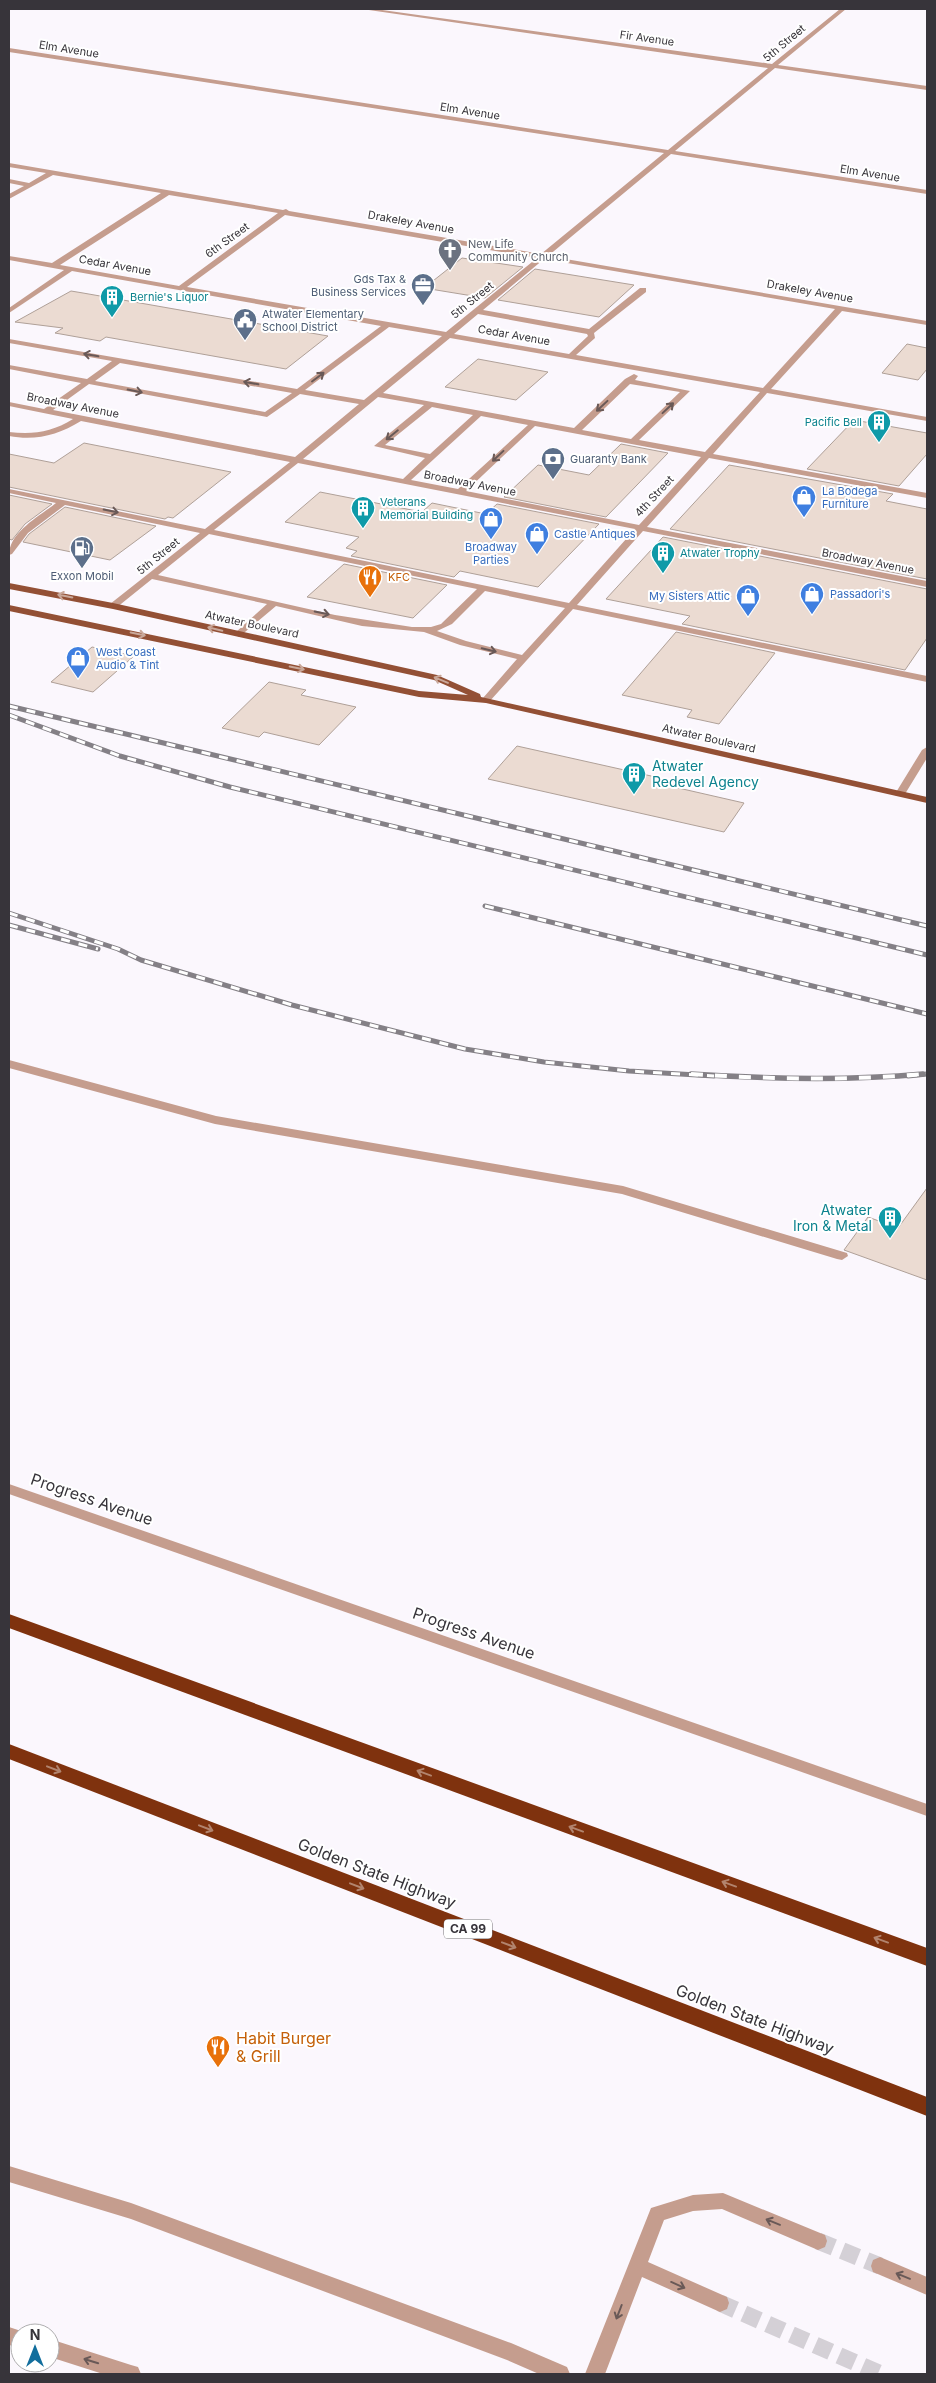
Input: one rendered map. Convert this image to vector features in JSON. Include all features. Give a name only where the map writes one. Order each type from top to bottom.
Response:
[{"type":"highway","points":[[9,1621],[927,1957]]},
{"type":"highway","name":"Golden State Highway","points":[[9,1751],[927,2107]]},
{"type":"main road","name":"Atwater Boulevard","points":[[9,586],[113,606],[437,678],[486,700]]},
{"type":"main road","name":"Atwater Boulevard","points":[[9,608],[419,694],[486,700],[927,800]]},
{"type":"street","name":"Fir Avenue","points":[[365,9],[927,88]]},
{"type":"street","name":"5th Street","points":[[113,606],[296,460],[843,9]]},
{"type":"street","name":"Elm Avenue","points":[[9,50],[927,192]]},
{"type":"street","name":"Drakeley Avenue","points":[[9,164],[927,323]]},
{"type":"street","points":[[9,198],[53,172]]},
{"type":"street","points":[[9,181],[31,185]]},
{"type":"street","points":[[53,266],[168,192]]},
{"type":"street","name":"6th Street","points":[[181,288],[286,211]]},
{"type":"street","name":"Cedar Avenue","points":[[9,258],[927,419]]},
{"type":"street","points":[[9,311],[70,269]]},
{"type":"street","points":[[476,311],[590,332],[643,290]]},
{"type":"street","name":"4th Street","points":[[486,700],[640,527],[767,391],[840,308]]},
{"type":"street","points":[[9,367],[267,415],[388,324]]},
{"type":"street","points":[[571,356],[592,336],[590,332]]},
{"type":"street","points":[[9,340],[365,403]]},
{"type":"street","points":[[46,411],[119,360]]},
{"type":"street","points":[[576,431],[641,369]]},
{"type":"street","points":[[628,381],[686,391],[633,442]]},
{"type":"street","points":[[375,394],[927,496]]},
{"type":"street","name":"Broadway Avenue","points":[[9,404],[927,584]]},
{"type":"street","points":[[431,404],[378,446],[431,457]]},
{"type":"street","points":[[405,482],[480,413]]},
{"type":"street","points":[[9,434],[23,437],[43,436],[58,432],[80,418]]},
{"type":"street","points":[[460,492],[534,423]]},
{"type":"street","points":[[9,491],[207,530],[927,679]]},
{"type":"street","points":[[9,552],[25,531],[63,502]]},
{"type":"street","points":[[150,576],[398,629],[425,630],[444,626],[482,588]]},
{"type":"street","points":[[239,634],[274,603]]},
{"type":"street","points":[[425,630],[462,643],[523,658]]},
{"type":"street","points":[[900,794],[927,750]]},
{"type":"street","points":[[9,1064],[215,1120],[623,1190],[842,1256]]},
{"type":"street","name":"Progress Avenue","points":[[9,1489],[927,1810]]},
{"type":"street","points":[[9,2174],[132,2211],[511,2352],[560,2374]]},
{"type":"street","points":[[595,2374],[657,2214],[693,2203],[723,2202],[818,2240]]},
{"type":"street","points":[[637,2266],[720,2303]]},
{"type":"street","points":[[880,2266],[927,2286]]},
{"type":"street","points":[[60,2351],[131,2374]]},
{"type":"building","points":[[462,258],[523,267],[485,298],[424,288]]},
{"type":"building","points":[[535,269],[634,285],[599,317],[498,300]]},
{"type":"building","points":[[71,291],[328,336],[286,369],[106,337],[100,341],[55,333],[63,328],[15,322]]},
{"type":"building","points":[[907,344],[927,348],[927,369],[918,380],[882,373]]},
{"type":"building","points":[[478,359],[548,372],[516,400],[445,387]]},
{"type":"building","name":"Pacific Bell","points":[[854,420],[927,433],[927,454],[899,486],[807,469]]},
{"type":"building","points":[[84,443],[231,472],[173,518],[168,517],[165,519],[9,487],[9,454],[54,463]]},
{"type":"building","points":[[621,444],[668,453],[606,517],[504,497],[538,465],[589,475]]},
{"type":"building","points":[[729,465],[893,494],[886,501],[927,509],[927,579],[670,529]]},
{"type":"building","points":[[320,492],[422,512],[432,503],[486,514],[497,504],[599,524],[538,587],[460,571],[454,577],[351,556],[357,551],[346,548],[359,537],[285,522]]},
{"type":"building","points":[[9,495],[52,504],[25,524],[12,540],[9,539]]},
{"type":"building","points":[[65,507],[156,526],[110,560],[23,542],[29,534]]},
{"type":"building","points":[[663,537],[927,589],[927,638],[905,670],[682,624],[690,616],[606,599]]},
{"type":"building","points":[[344,564],[447,585],[413,618],[307,597]]},
{"type":"building","points":[[676,632],[775,653],[719,724],[687,717],[692,710],[622,695]]},
{"type":"building","points":[[92,647],[134,656],[93,692],[51,682]]},
{"type":"building","points":[[269,682],[306,690],[301,695],[356,707],[319,745],[264,732],[259,737],[222,728]]},
{"type":"building","name":"Atwater Redevel Agency","points":[[517,746],[678,782],[674,787],[744,803],[724,832],[488,779]]},
{"type":"building","name":"Atwater Iron & Metal","points":[[927,1188],[927,1280],[844,1250],[868,1217],[898,1228]]},
{"type":"tunnel","points":[[818,2241],[880,2266]]},
{"type":"tunnel","points":[[720,2303],[881,2374]]},
{"type":"railway","points":[[9,706],[927,926]]},
{"type":"railway","points":[[9,715],[120,756],[230,787],[927,955]]},
{"type":"railway","points":[[485,906],[927,1014]]},
{"type":"railway","points":[[9,913],[118,949],[141,960],[292,1005],[465,1049],[544,1062],[629,1071],[714,1076]]},
{"type":"railway","points":[[9,925],[98,949]]},
{"type":"railway","points":[[691,1074],[807,1078],[865,1078],[923,1074]]},
{"type":"railway","points":[[908,1076],[927,1074]]},
{"type":"place","name":"New Life Community Church","points":[[450,271]]},
{"type":"place","name":"Gds Tax & Business Services","points":[[423,306]]},
{"type":"place","name":"Bernie's Liquor","points":[[112,318]]},
{"type":"place","name":"Atwater Elementary School District","points":[[245,341]]},
{"type":"place","name":"Pacific Bell","points":[[879,443]]},
{"type":"place","name":"Guaranty Bank","points":[[553,480]]},
{"type":"place","name":"La Bodega Furniture","points":[[804,518]]},
{"type":"place","name":"Veterans Memorial Building","points":[[363,529]]},
{"type":"place","name":"Broadway Parties","points":[[491,540]]},
{"type":"place","name":"Castle Antiques","points":[[537,555]]},
{"type":"place","name":"Exxon Mobil","points":[[82,569]]},
{"type":"place","name":"Atwater Trophy","points":[[663,574]]},
{"type":"place","name":"KFC","points":[[370,598]]},
{"type":"place","name":"Passadori's","points":[[812,615]]},
{"type":"place","name":"My Sisters Attic","points":[[748,617]]},
{"type":"place","name":"West Coast Audio & Tint","points":[[78,679]]},
{"type":"place","name":"Atwater Redevel Agency","points":[[634,795]]},
{"type":"place","name":"Atwater Iron & Metal","points":[[890,1239]]},
{"type":"place","name":"Habit Burger & Grill","points":[[218,2068]]}]
